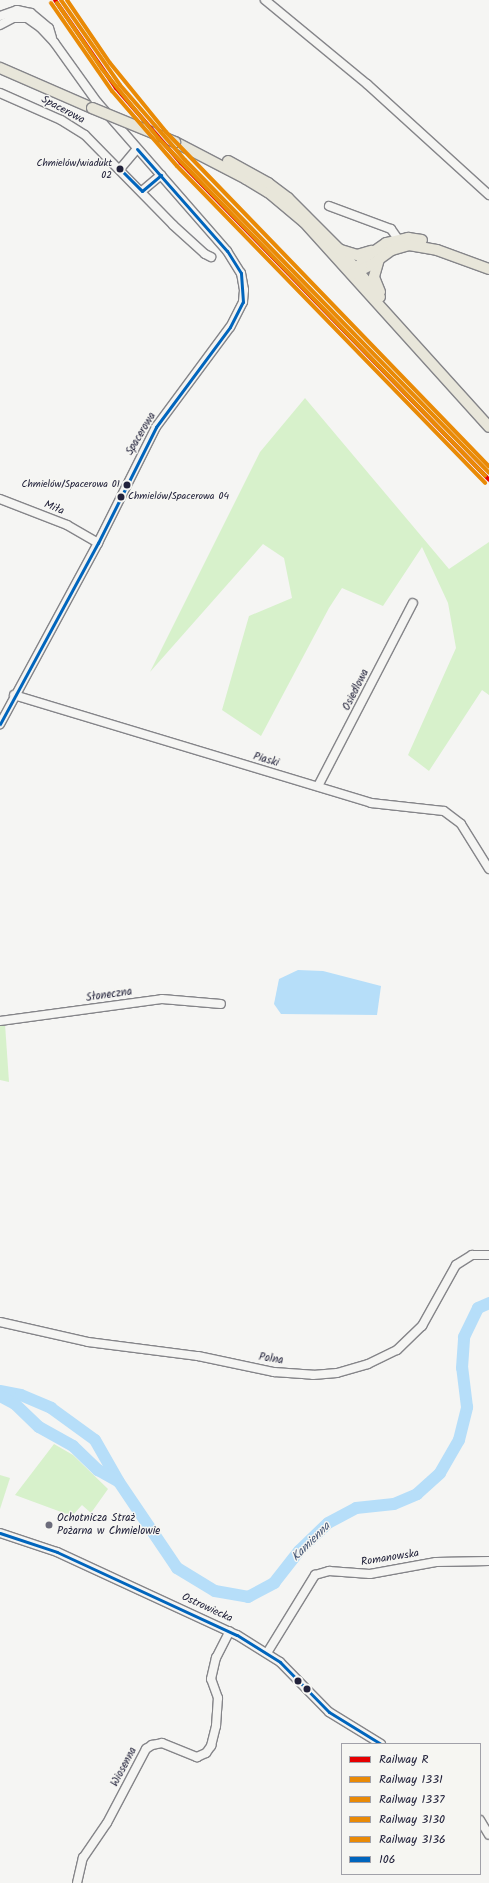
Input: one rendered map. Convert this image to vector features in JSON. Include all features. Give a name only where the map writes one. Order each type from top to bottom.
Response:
[{"type":"main road","points":[[0,68],[175,142],[222,158],[268,183],[304,212],[339,249],[355,272],[427,358],[489,428]]},
{"type":"main road","points":[[0,75],[92,108]]},
{"type":"main road","points":[[175,142],[268,192],[304,222],[355,272],[390,311],[427,358]]},
{"type":"main road","points":[[355,272],[378,254],[401,242],[452,254],[489,269]]},
{"type":"main road","points":[[339,249],[357,255],[378,254]]},
{"type":"main road","points":[[378,254],[374,277],[390,311]]},
{"type":"street","points":[[265,0],[367,84],[489,194]]},
{"type":"street","name":"Spacerowa","points":[[0,16],[18,10],[31,13],[49,28],[54,42]]},
{"type":"street","name":"Spacerowa","points":[[0,25],[13,18],[27,18],[40,27],[54,42],[97,102],[235,262],[243,282],[243,302],[230,327],[156,426],[98,543],[14,694],[0,724]]},
{"type":"street","points":[[0,64],[19,76]]},
{"type":"street","name":"Spacerowa","points":[[0,93],[76,129],[120,169],[173,225],[204,254],[211,257]]},
{"type":"street","points":[[120,169],[137,148]]},
{"type":"street","points":[[142,191],[161,175]]},
{"type":"street","points":[[329,206],[391,229],[401,242]]},
{"type":"street","name":"Miła","points":[[0,499],[67,525],[98,543]]},
{"type":"street","name":"Osiedlowa","points":[[318,786],[413,603]]},
{"type":"street","name":"Piaski","points":[[14,694],[371,803],[444,811],[461,824],[489,869]]},
{"type":"street","name":"Słoneczna","points":[[0,1021],[162,999],[221,1004]]},
{"type":"street","name":"Polna","points":[[0,1322],[88,1342],[198,1356],[274,1372],[313,1375],[336,1373],[368,1364],[403,1345],[415,1335],[430,1314],[456,1265],[472,1255],[489,1255]]},
{"type":"street","name":"Ostrowiecka","points":[[0,1532],[57,1552],[230,1631],[267,1653],[289,1670],[329,1712],[379,1743]]},
{"type":"street","name":"Romanowska","points":[[267,1653],[315,1575],[329,1571],[370,1574],[436,1562],[489,1561]]},
{"type":"street","name":"Wiosenna","points":[[77,1883],[83,1858],[107,1823],[146,1749],[152,1745],[162,1743],[197,1758],[206,1753],[211,1746],[216,1726],[218,1698],[211,1679],[216,1658],[230,1631]]},
{"type":"street","points":[[481,1822],[489,1835]]},
{"type":"green space","points":[[305,398],[449,569],[489,542],[489,695],[482,690],[429,771],[408,755],[456,648],[448,603],[422,547],[383,606],[342,588],[329,608],[261,736],[222,710],[249,616],[292,598],[284,558],[263,544],[150,672],[260,452]]},
{"type":"green space","points":[[5,1024],[9,1082],[0,1080],[0,1025]]},
{"type":"green space","points":[[54,1444],[73,1455],[108,1489],[91,1513],[82,1505],[72,1516],[15,1495]]},
{"type":"green space","points":[[0,1475],[10,1478],[0,1509]]},
{"type":"water","points":[[298,970],[323,971],[381,986],[377,1015],[281,1014],[274,1004],[279,979]]},
{"type":"waterway","name":"Kamienna","points":[[0,1391],[21,1395],[51,1408],[95,1440],[119,1482],[177,1568],[215,1591],[248,1597],[274,1583],[299,1551],[328,1523],[356,1508],[394,1504],[417,1494],[440,1473],[459,1440],[467,1407],[462,1368],[464,1337],[478,1308],[489,1303]]},
{"type":"waterway","name":"Kamienna","points":[[0,1396],[15,1404],[39,1427],[73,1446],[98,1470],[118,1481]]},
{"type":"rail line","name":"R","points":[[55,0],[116,88],[181,163],[489,480]]},
{"type":"rail line","name":"1337","points":[[61,0],[120,85],[185,160],[489,473]]},
{"type":"rail line","name":"3136","points":[[67,0],[110,63],[166,132],[489,466]]},
{"type":"rail line","name":"1331","points":[[51,3],[112,91],[177,166],[485,483]]},
{"type":"rail line","name":"3130","points":[[57,3],[102,69],[158,138],[485,476]]},
{"type":"transit line","name":"106","points":[[0,724],[98,543],[156,427],[230,327],[243,302],[241,273],[227,251],[137,149]]},
{"type":"transit line","name":"106","points":[[120,169],[142,191],[161,175]]},
{"type":"transit line","name":"106","points":[[0,1533],[57,1552],[237,1635],[280,1662],[329,1712],[379,1743]]},
{"type":"place","name":"Chmielów/wiadukt 02","points":[[120,169]]},
{"type":"place","name":"Chmielów/Spacerowa 01","points":[[127,485]]},
{"type":"place","name":"Chmielów/Spacerowa 04","points":[[121,497]]},
{"type":"place","name":"Ochotnicza Straż Pożarna w Chmielowie","points":[[49,1525]]}]
